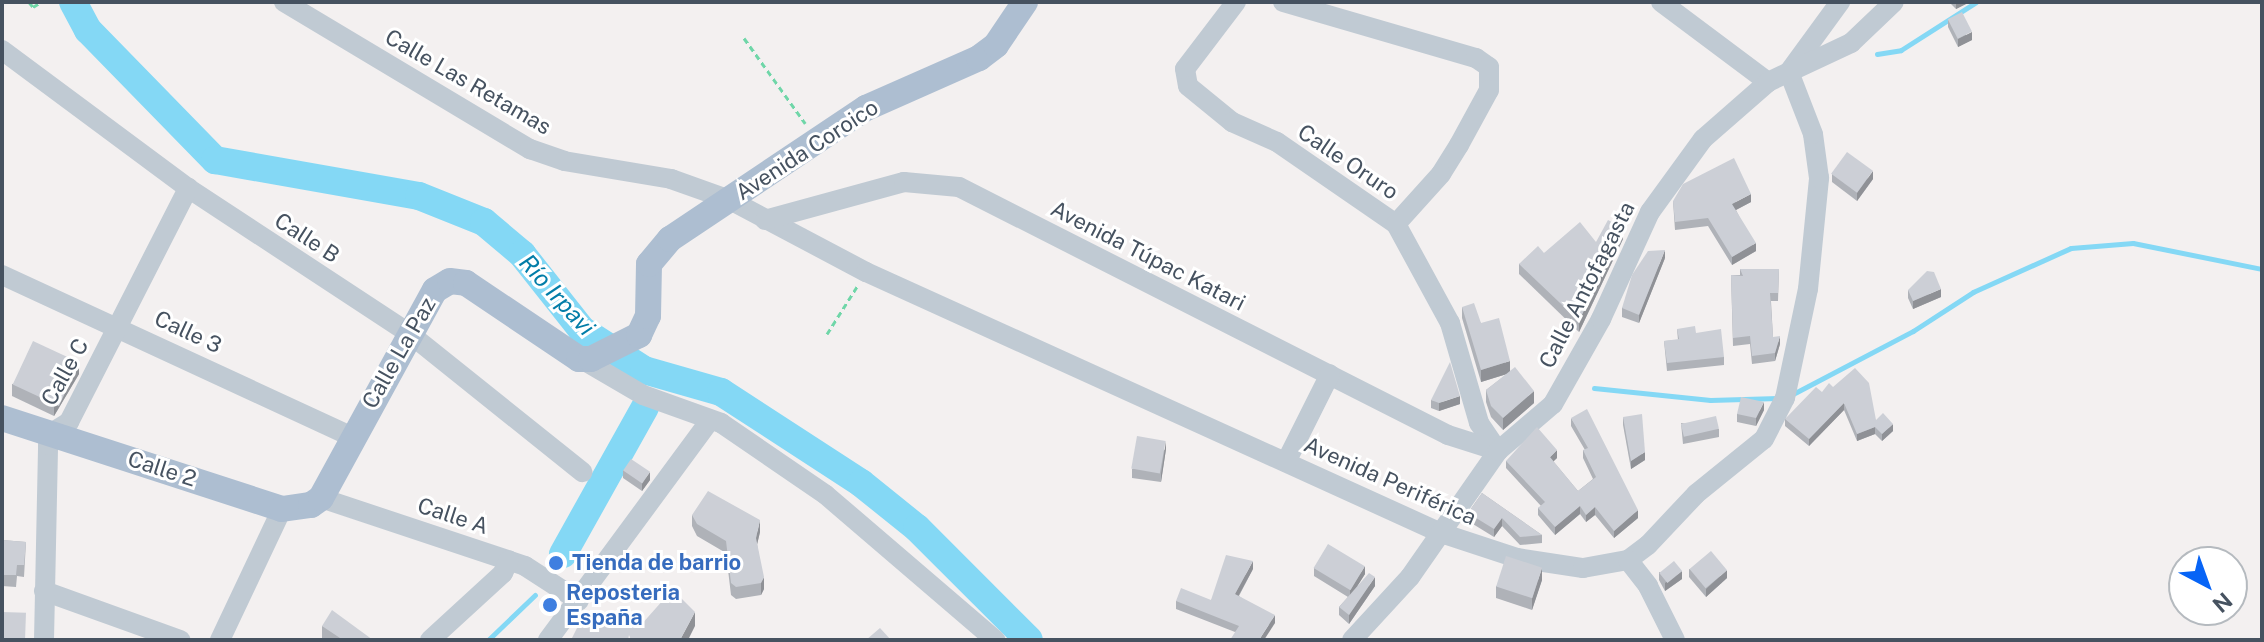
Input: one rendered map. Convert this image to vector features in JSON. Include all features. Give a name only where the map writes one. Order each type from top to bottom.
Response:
[{"type":"main road","name":"Avenida Coroico","points":[[591,359],[639,335],[648,316],[646,274],[655,255],[866,108],[979,58],[996,45],[1025,2]]},
{"type":"main road","name":"Calle La Paz","points":[[321,498],[351,436],[435,290],[450,281],[466,283],[591,359]]},
{"type":"main road","name":"Calle 2","points":[[2,418],[53,432],[282,509]]},
{"type":"main road","points":[[282,509],[295,511],[321,498]]},
{"type":"street","name":"Calle Las Retamas","points":[[284,2],[530,149],[564,161],[671,179],[730,200]]},
{"type":"street","name":"Calle Oruro","points":[[1236,2],[1185,69],[1188,86],[1232,122],[1277,142],[1396,224],[1450,323],[1479,423],[1498,451]]},
{"type":"street","points":[[1283,2],[1476,58],[1489,67],[1489,90],[1459,145],[1441,174],[1396,224]]},
{"type":"street","points":[[1661,2],[1768,82]]},
{"type":"street","points":[[1675,640],[1648,586],[1628,560],[1764,439],[1792,377],[1819,178],[1813,134],[1789,72],[1840,2]]},
{"type":"street","name":"Calle Antofagasta","points":[[1352,640],[1410,577],[1498,451],[1553,404],[1675,173],[1737,105],[1768,82],[1851,43],[1894,2]]},
{"type":"street","name":"Calle B","points":[[2,50],[188,188],[410,334],[582,472]]},
{"type":"street","name":"Avenida Túpac Katari","points":[[765,220],[904,182],[959,187],[1448,435],[1498,451]]},
{"type":"street","name":"Calle C","points":[[44,640],[48,445],[53,432],[69,422],[188,188]]},
{"type":"street","name":"Avenida Periférica","points":[[730,200],[866,272],[1441,533],[1554,565],[1583,568],[1628,560]]},
{"type":"street","name":"Calle 3","points":[[2,275],[118,325],[351,436]]},
{"type":"street","points":[[591,359],[617,383],[709,422],[721,423],[826,495],[995,640]]},
{"type":"street","points":[[1286,462],[1330,374]]},
{"type":"street","points":[[548,640],[709,422]]},
{"type":"street","name":"Calle A","points":[[321,498],[509,560],[503,573],[430,640]]},
{"type":"street","points":[[220,640],[282,509]]},
{"type":"street","points":[[509,560],[579,601]]},
{"type":"street","points":[[44,591],[180,640]]},
{"type":"path","points":[[33,3],[41,2]]},
{"type":"path","points":[[744,38],[816,140]]},
{"type":"path","points":[[827,334],[866,272]]},
{"type":"building","points":[[1962,12],[1972,32],[1958,39],[1948,19]]},
{"type":"building","points":[[1847,152],[1873,171],[1857,193],[1831,174]]},
{"type":"building","points":[[1734,158],[1751,194],[1732,204],[1756,243],[1732,257],[1708,218],[1675,222],[1673,201],[1683,184]]},
{"type":"building","points":[[1608,220],[1623,228],[1579,321],[1519,264],[1538,246],[1544,253],[1580,222],[1596,242]]},
{"type":"building","points":[[1665,250],[1639,315],[1622,308],[1632,275],[1648,251]]},
{"type":"building","points":[[1740,269],[1779,269],[1778,293],[1770,293],[1773,337],[1780,336],[1775,353],[1752,356],[1750,336],[1733,338],[1731,275],[1743,276]]},
{"type":"building","points":[[1927,271],[1934,272],[1941,289],[1913,301],[1908,290]]},
{"type":"building","points":[[1474,303],[1481,323],[1499,318],[1510,361],[1481,370],[1462,307]]},
{"type":"building","points":[[1695,326],[1696,333],[1721,329],[1724,357],[1667,363],[1664,341],[1679,339],[1677,329]]},
{"type":"building","points":[[33,341],[79,363],[59,406],[13,385]]},
{"type":"building","points":[[1450,362],[1460,396],[1439,403],[1431,400]]},
{"type":"building","points":[[1515,367],[1534,391],[1503,418],[1491,406],[1486,390]]},
{"type":"building","points":[[1855,368],[1869,383],[1876,420],[1883,413],[1893,424],[1882,434],[1875,427],[1857,434],[1844,403],[1809,439],[1785,419],[1816,387],[1822,392],[1829,383],[1833,387]]},
{"type":"building","points":[[1741,397],[1764,402],[1756,418],[1737,414]]},
{"type":"building","points":[[1587,409],[1638,510],[1614,531],[1595,507],[1586,515],[1580,506],[1555,527],[1538,508],[1545,502],[1506,461],[1537,427],[1557,450],[1550,457],[1578,491],[1596,477],[1583,450],[1588,448],[1571,418]]},
{"type":"building","points":[[1642,414],[1645,452],[1631,461],[1623,417]]},
{"type":"building","points":[[1716,416],[1719,429],[1684,437],[1681,424]]},
{"type":"building","points":[[1137,436],[1166,441],[1160,474],[1131,468]]},
{"type":"building","points":[[631,459],[650,472],[642,483],[623,471]]},
{"type":"building","points":[[708,491],[760,520],[756,538],[764,577],[761,583],[736,587],[731,583],[726,541],[697,524],[692,515]]},
{"type":"building","points":[[1482,493],[1542,535],[1520,537],[1502,518],[1494,529],[1468,513]]},
{"type":"building","points":[[2,540],[26,542],[24,565],[17,565],[16,575],[2,575]]},
{"type":"building","points":[[1328,544],[1365,566],[1350,590],[1314,568]]},
{"type":"building","points":[[1711,551],[1727,570],[1706,588],[1690,569]]},
{"type":"building","points":[[1226,555],[1253,561],[1235,594],[1275,615],[1259,640],[1230,640],[1239,626],[1176,601],[1181,588],[1211,600]]},
{"type":"building","points":[[1506,556],[1542,568],[1532,598],[1496,586]]},
{"type":"building","points":[[1674,561],[1682,571],[1667,583],[1659,573]]},
{"type":"building","points":[[1369,573],[1375,577],[1349,615],[1339,607]]},
{"type":"building","points":[[678,595],[695,612],[680,640],[631,640],[629,635],[628,640],[571,640],[581,620],[640,626],[664,599]]},
{"type":"building","points":[[332,610],[373,640],[343,640],[322,626]]},
{"type":"building","points":[[2,612],[26,613],[25,640],[2,640]]},
{"type":"building","points":[[880,628],[891,640],[866,640]]},
{"type":"waterway","name":"Río Irpavi","points":[[73,2],[88,30],[215,160],[419,196],[484,222],[522,254],[582,330],[644,370],[721,392],[861,483],[917,528],[1029,640]]},
{"type":"waterway","points":[[1877,54],[1901,50],[1976,2]]},
{"type":"waterway","points":[[1791,395],[1913,331],[1973,292],[2071,248],[2133,243],[2262,269]]},
{"type":"waterway","points":[[1594,388],[1710,400],[1778,398]]},
{"type":"waterway","points":[[563,554],[645,407]]},
{"type":"waterway","points":[[488,640],[535,595]]},
{"type":"place","name":"Tienda de barrio","points":[[556,563]]},
{"type":"place","name":"Reposteria España","points":[[550,605]]}]
